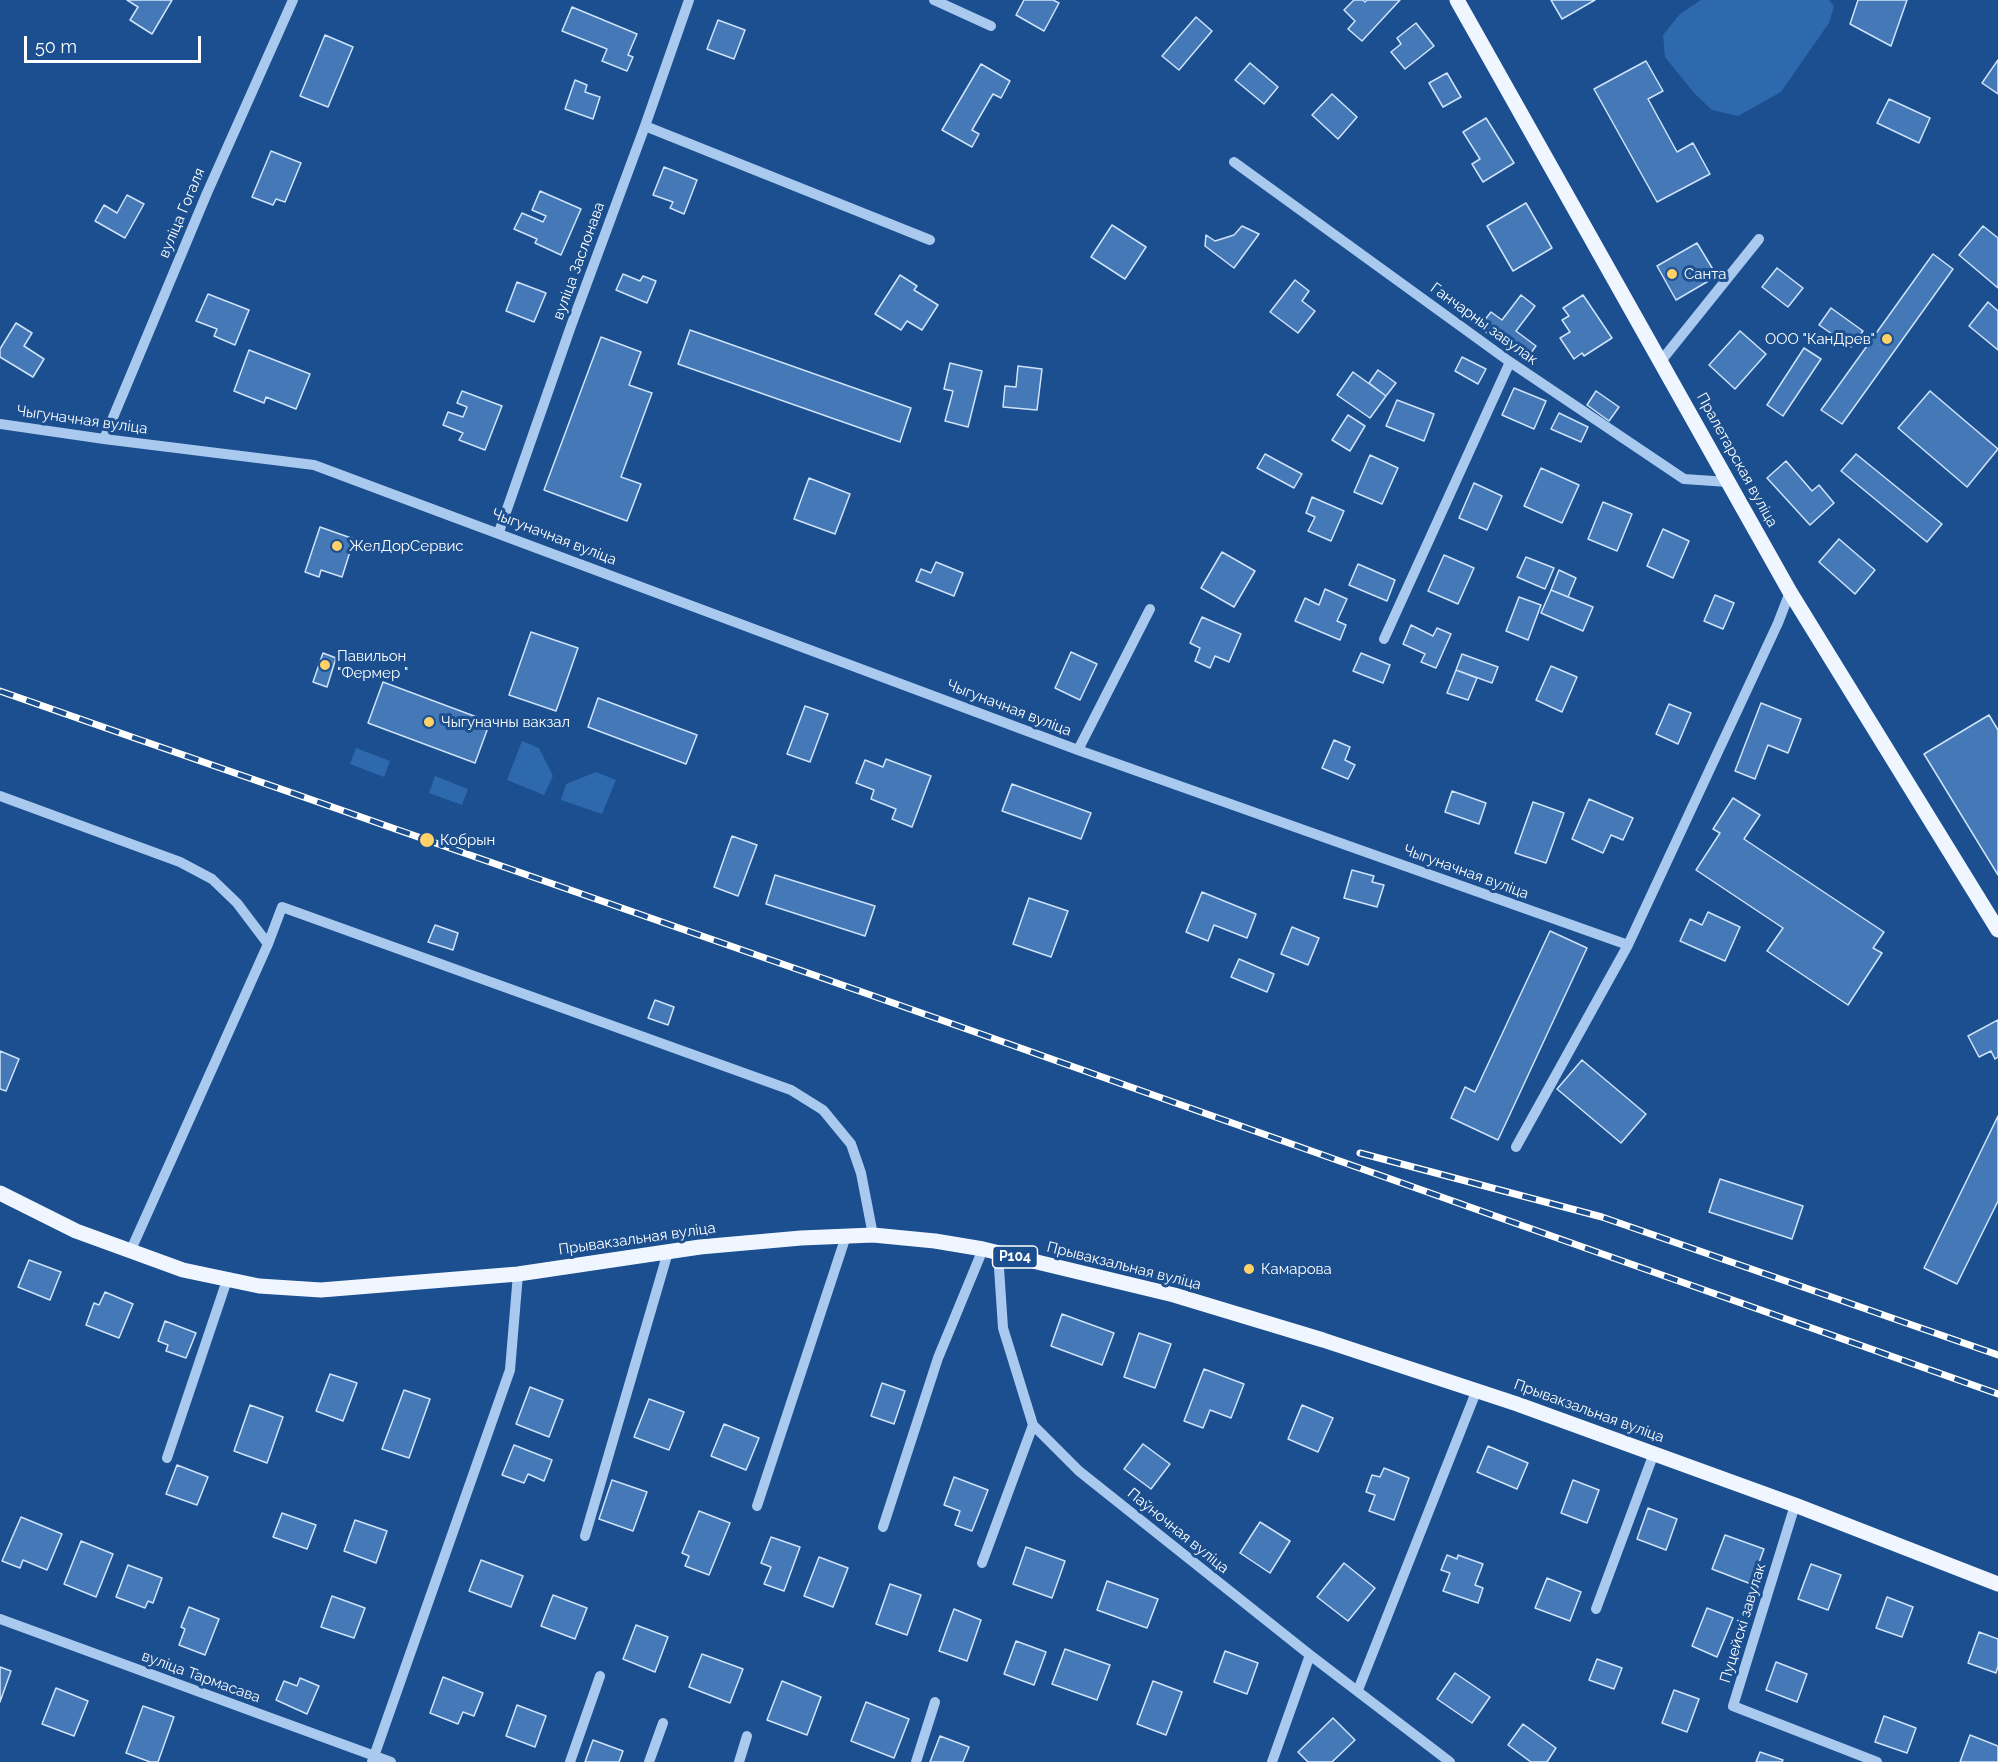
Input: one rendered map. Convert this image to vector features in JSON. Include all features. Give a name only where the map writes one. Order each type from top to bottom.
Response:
[{"type":"main road","name":"Пралетарская вуліца","points":[[1457,0],[1790,592],[1998,930]]},
{"type":"main road","name":"Прывакзальная вуліца","points":[[0,1193],[76,1231],[183,1270],[259,1286],[321,1290],[518,1274],[668,1252],[801,1238],[873,1235],[935,1241],[991,1251],[1186,1299],[1323,1340],[1517,1404],[1795,1505],[1998,1584]]},
{"type":"street","name":"вуліца Гогаля","points":[[104,439],[207,193],[293,0]]},
{"type":"street","name":"вуліца Заслонава","points":[[499,532],[571,326],[690,0]]},
{"type":"street","points":[[934,0],[991,26]]},
{"type":"street","points":[[645,126],[930,240]]},
{"type":"street","name":"Ганчарны завулак","points":[[1234,162],[1510,362],[1684,479],[1728,482]]},
{"type":"street","points":[[1661,361],[1759,239]]},
{"type":"street","points":[[1384,639],[1510,362]]},
{"type":"street","name":"Чыгуначная вуліца","points":[[0,424],[315,465],[1078,750],[1628,945]]},
{"type":"street","points":[[1516,1147],[1628,945],[1778,623],[1790,592]]},
{"type":"street","points":[[1078,750],[1150,609]]},
{"type":"street","points":[[0,796],[180,862],[212,879],[237,903],[268,944]]},
{"type":"street","points":[[130,1252],[268,944],[282,907],[791,1090],[823,1110],[851,1143],[861,1173],[873,1235]]},
{"type":"street","points":[[757,1506],[846,1236]]},
{"type":"street","points":[[883,1527],[938,1358],[991,1251]]},
{"type":"street","name":"Паўночная вуліца","points":[[991,1251],[1003,1328],[1034,1425],[1079,1471],[1310,1655],[1450,1762]]},
{"type":"street","points":[[585,1536],[668,1252]]},
{"type":"street","points":[[373,1759],[510,1370],[518,1274]]},
{"type":"street","points":[[167,1458],[226,1280]]},
{"type":"street","points":[[1358,1690],[1476,1392]]},
{"type":"street","points":[[982,1563],[1034,1425]]},
{"type":"street","points":[[1596,1609],[1654,1453]]},
{"type":"street","name":"Пуцейскі завулак","points":[[1795,1505],[1733,1706],[1877,1762]]},
{"type":"street","name":"вуліца Тармасава","points":[[0,1619],[373,1759],[391,1762]]},
{"type":"street","points":[[1272,1762],[1310,1655]]},
{"type":"street","points":[[570,1762],[600,1676]]},
{"type":"street","points":[[915,1762],[935,1702]]},
{"type":"street","points":[[649,1762],[663,1723]]},
{"type":"street","points":[[739,1762],[747,1736]]},
{"type":"shaded area","points":[[1701,0],[1829,0],[1834,6],[1829,23],[1781,92],[1738,116],[1712,110],[1694,93],[1665,57],[1663,35],[1680,14]]},
{"type":"shaded area","points":[[522,741],[539,748],[553,776],[544,795],[507,780]]},
{"type":"shaded area","points":[[356,748],[390,761],[384,777],[350,764]]},
{"type":"shaded area","points":[[596,772],[616,780],[602,814],[561,800],[566,784]]},
{"type":"shaded area","points":[[435,776],[468,789],[462,805],[429,793]]},
{"type":"building","points":[[127,0],[172,0],[152,34],[130,20],[138,7]]},
{"type":"building","points":[[1024,0],[1053,0],[1059,3],[1044,31],[1016,15]]},
{"type":"building","points":[[1354,0],[1365,2],[1367,0],[1400,0],[1362,41],[1348,29],[1355,21],[1344,10]]},
{"type":"building","points":[[1551,0],[1595,0],[1562,19]]},
{"type":"building","points":[[1858,0],[1907,0],[1891,46],[1850,24]]},
{"type":"building","points":[[572,7],[637,34],[628,55],[633,57],[627,71],[602,61],[607,49],[562,31]]},
{"type":"building","points":[[1196,17],[1212,31],[1179,70],[1162,56]]},
{"type":"building","points":[[718,20],[745,30],[734,59],[707,49]]},
{"type":"building","points":[[1416,23],[1434,46],[1405,69],[1391,52],[1401,44],[1397,38]]},
{"type":"building","points":[[325,35],[353,47],[328,107],[300,96]]},
{"type":"building","points":[[1998,60],[1998,94],[1982,83]]},
{"type":"building","points":[[1646,61],[1663,91],[1648,99],[1677,152],[1693,143],[1710,174],[1657,202],[1594,89]]},
{"type":"building","points":[[1250,63],[1278,87],[1264,104],[1235,80]]},
{"type":"building","points":[[981,64],[1010,81],[1001,98],[993,94],[972,130],[979,134],[972,147],[942,130]]},
{"type":"building","points":[[1447,73],[1461,97],[1443,107],[1429,83]]},
{"type":"building","points":[[575,80],[587,85],[585,92],[600,97],[593,119],[565,109]]},
{"type":"building","points":[[1332,94],[1357,117],[1338,139],[1312,115]]},
{"type":"building","points":[[1889,99],[1930,118],[1919,143],[1877,123]]},
{"type":"building","points":[[1486,118],[1514,163],[1483,182],[1472,164],[1480,159],[1463,132]]},
{"type":"building","points":[[271,151],[301,163],[285,202],[276,199],[273,205],[252,197]]},
{"type":"building","points":[[664,167],[697,180],[684,214],[670,208],[673,202],[653,195]]},
{"type":"building","points":[[540,191],[581,209],[561,255],[535,243],[537,239],[514,229],[522,213],[543,222],[546,216],[532,210]]},
{"type":"building","points":[[127,195],[144,204],[125,238],[95,221],[104,205],[117,213]]},
{"type":"building","points":[[1526,203],[1552,248],[1513,271],[1487,226]]},
{"type":"building","points":[[1112,225],[1146,247],[1125,279],[1091,257]]},
{"type":"building","points":[[1242,226],[1259,234],[1234,268],[1205,246],[1206,235],[1215,241],[1234,235]]},
{"type":"building","points":[[1983,226],[1998,238],[1998,288],[1959,255]]},
{"type":"building","points":[[1697,243],[1717,276],[1676,300],[1657,266]]},
{"type":"building","name":"ООО \"КанДрев\"","points":[[1933,254],[1953,269],[1842,424],[1821,410]]},
{"type":"building","points":[[1777,268],[1803,288],[1788,307],[1762,287]]},
{"type":"building","points":[[623,274],[640,281],[643,276],[656,281],[647,303],[616,290]]},
{"type":"building","points":[[900,275],[917,286],[914,290],[938,305],[922,330],[907,321],[901,330],[875,314]]},
{"type":"building","points":[[1295,280],[1309,291],[1302,301],[1315,311],[1298,333],[1270,312]]},
{"type":"building","points":[[517,282],[546,293],[534,322],[506,311]]},
{"type":"building","points":[[208,294],[249,310],[235,345],[214,336],[217,329],[196,321]]},
{"type":"building","points":[[1521,295],[1535,306],[1516,331],[1536,346],[1525,361],[1479,327],[1491,312],[1502,320]]},
{"type":"building","points":[[1583,295],[1612,338],[1584,356],[1582,353],[1574,359],[1560,338],[1570,332],[1562,320],[1569,316],[1563,308]]},
{"type":"building","points":[[1988,302],[1998,311],[1998,350],[1969,326]]},
{"type":"building","points":[[1831,308],[1863,331],[1851,347],[1819,325]]},
{"type":"building","points":[[16,323],[32,333],[24,346],[44,359],[33,377],[0,357],[0,349]]},
{"type":"building","points":[[690,330],[911,408],[900,442],[678,364]]},
{"type":"building","points":[[1740,331],[1766,354],[1735,389],[1709,365]]},
{"type":"building","points":[[601,337],[641,352],[629,385],[652,393],[621,477],[641,484],[627,521],[544,490]]},
{"type":"building","points":[[1804,348],[1821,359],[1783,416],[1767,405]]},
{"type":"building","points":[[249,350],[310,374],[296,409],[266,397],[264,403],[234,391]]},
{"type":"building","points":[[1462,357],[1486,369],[1478,384],[1455,371]]},
{"type":"building","points":[[950,363],[982,371],[968,427],[945,421],[953,391],[944,389]]},
{"type":"building","points":[[1018,366],[1042,369],[1037,410],[1003,407],[1005,386],[1016,387]]},
{"type":"building","points":[[1378,370],[1396,383],[1386,396],[1369,383]]},
{"type":"building","points":[[1353,372],[1386,396],[1370,418],[1337,395]]},
{"type":"building","points":[[1514,388],[1546,401],[1534,429],[1502,415]]},
{"type":"building","points":[[462,391],[502,406],[485,450],[459,440],[463,433],[443,425],[448,412],[463,417],[467,407],[457,403]]},
{"type":"building","points":[[1596,391],[1619,407],[1609,421],[1587,405]]},
{"type":"building","points":[[1930,391],[1998,449],[1967,487],[1898,428]]},
{"type":"building","points":[[1397,400],[1434,414],[1424,441],[1386,426]]},
{"type":"building","points":[[1559,413],[1588,427],[1581,442],[1551,429]]},
{"type":"building","points":[[1348,415],[1365,426],[1350,451],[1332,440]]},
{"type":"building","points":[[1265,454],[1302,474],[1294,488],[1257,468]]},
{"type":"building","points":[[1856,454],[1942,524],[1927,542],[1841,471]]},
{"type":"building","points":[[1370,455],[1398,468],[1382,504],[1354,492]]},
{"type":"building","points":[[1786,461],[1812,491],[1819,485],[1834,503],[1810,525],[1767,478]]},
{"type":"building","points":[[1541,468],[1579,485],[1562,523],[1524,506]]},
{"type":"building","points":[[809,478],[850,494],[835,534],[794,519]]},
{"type":"building","points":[[1474,483],[1502,496],[1487,530],[1459,518]]},
{"type":"building","points":[[1312,497],[1344,511],[1331,541],[1308,531],[1315,517],[1306,513]]},
{"type":"building","points":[[1603,502],[1632,514],[1617,551],[1588,539]]},
{"type":"building","points":[[320,527],[354,539],[342,577],[321,570],[319,577],[305,572]]},
{"type":"building","points":[[1663,529],[1689,541],[1673,578],[1647,566]]},
{"type":"building","points":[[1839,539],[1875,570],[1855,594],[1819,562]]},
{"type":"building","points":[[1222,552],[1255,571],[1234,607],[1201,588]]},
{"type":"building","points":[[1444,555],[1474,568],[1458,604],[1428,591]]},
{"type":"building","points":[[1526,557],[1554,568],[1545,589],[1517,577]]},
{"type":"building","points":[[936,562],[963,573],[954,596],[916,581],[921,569],[931,573]]},
{"type":"building","points":[[1358,564],[1395,580],[1387,601],[1349,585]]},
{"type":"building","points":[[1559,570],[1576,578],[1568,597],[1551,590]]},
{"type":"building","points":[[1325,589],[1347,599],[1337,621],[1346,625],[1340,640],[1295,621],[1305,598],[1319,605]]},
{"type":"building","points":[[1551,590],[1593,607],[1583,631],[1541,613]]},
{"type":"building","points":[[1715,595],[1734,603],[1723,629],[1704,621]]},
{"type":"building","points":[[1519,597],[1541,605],[1528,640],[1506,631]]},
{"type":"building","points":[[1202,617],[1241,634],[1229,662],[1215,656],[1210,668],[1195,661],[1200,648],[1190,643]]},
{"type":"building","points":[[1411,625],[1433,636],[1437,628],[1451,634],[1436,668],[1421,662],[1425,654],[1403,644]]},
{"type":"building","points":[[531,632],[578,648],[556,711],[509,695]]},
{"type":"building","points":[[1071,652],[1097,664],[1080,700],[1055,688]]},
{"type":"building","points":[[323,653],[336,658],[327,687],[313,682]]},
{"type":"building","points":[[1361,653],[1390,665],[1383,683],[1353,671]]},
{"type":"building","points":[[1462,654],[1498,667],[1492,683],[1456,670]]},
{"type":"building","points":[[1551,666],[1577,677],[1562,712],[1536,700]]},
{"type":"building","points":[[1456,670],[1477,678],[1468,700],[1447,693]]},
{"type":"building","name":"Чыгуначны вакзал","points":[[383,682],[490,722],[475,763],[368,723]]},
{"type":"building","points":[[598,698],[697,735],[686,764],[588,727]]},
{"type":"building","points":[[1761,703],[1801,719],[1788,753],[1768,745],[1755,779],[1735,771]]},
{"type":"building","points":[[1669,704],[1691,713],[1678,744],[1656,734]]},
{"type":"building","points":[[805,706],[828,714],[810,762],[787,754]]},
{"type":"building","points":[[1989,715],[1998,730],[1998,875],[1924,754]]},
{"type":"building","points":[[1334,740],[1350,747],[1345,760],[1355,765],[1348,779],[1322,768]]},
{"type":"building","points":[[886,759],[931,776],[912,827],[892,819],[896,809],[871,799],[874,790],[856,783],[865,760],[883,767]]},
{"type":"building","points":[[1012,784],[1091,813],[1081,839],[1002,811]]},
{"type":"building","points":[[1452,791],[1486,803],[1479,824],[1445,812]]},
{"type":"building","points":[[1733,798],[1760,815],[1744,839],[1884,932],[1873,948],[1882,953],[1848,1005],[1767,951],[1783,928],[1696,870],[1720,833],[1713,829]]},
{"type":"building","points":[[1589,799],[1633,818],[1623,840],[1611,835],[1603,853],[1572,839]]},
{"type":"building","points":[[1533,802],[1564,813],[1546,863],[1515,853]]},
{"type":"building","points":[[732,836],[757,845],[738,896],[714,887]]},
{"type":"building","points":[[1352,870],[1374,876],[1372,882],[1384,885],[1377,907],[1344,898]]},
{"type":"building","points":[[775,875],[875,906],[865,936],[766,904]]},
{"type":"building","points":[[1202,892],[1256,914],[1247,938],[1214,925],[1208,941],[1186,932]]},
{"type":"building","points":[[1029,898],[1068,911],[1051,957],[1013,944]]},
{"type":"building","points":[[1708,912],[1740,927],[1725,961],[1680,941],[1690,919],[1702,925]]},
{"type":"building","points":[[435,925],[458,933],[453,950],[428,942]]},
{"type":"building","points":[[1292,927],[1319,938],[1308,965],[1281,954]]},
{"type":"building","points":[[1550,931],[1587,948],[1498,1140],[1451,1118],[1465,1087],[1475,1092]]},
{"type":"building","points":[[1239,959],[1274,974],[1267,992],[1231,977]]},
{"type":"building","points":[[655,1000],[674,1007],[668,1025],[648,1018]]},
{"type":"building","points":[[1998,1020],[1998,1057],[1995,1059],[1991,1051],[1979,1057],[1968,1036]]},
{"type":"building","points":[[0,1051],[19,1059],[6,1091],[0,1089]]},
{"type":"building","points":[[1582,1060],[1646,1114],[1621,1143],[1557,1089]]},
{"type":"building","points":[[1998,1116],[1998,1201],[1957,1284],[1924,1268]]},
{"type":"building","points":[[1720,1179],[1803,1206],[1792,1239],[1709,1212]]},
{"type":"building","points":[[29,1260],[61,1272],[50,1300],[18,1287]]},
{"type":"building","points":[[105,1292],[133,1304],[119,1338],[86,1325],[94,1303],[99,1305]]},
{"type":"building","points":[[1062,1314],[1114,1333],[1102,1365],[1051,1346]]},
{"type":"building","points":[[165,1321],[196,1333],[186,1358],[166,1351],[168,1345],[158,1341]]},
{"type":"building","points":[[1139,1333],[1171,1344],[1155,1388],[1124,1377]]},
{"type":"building","points":[[1204,1369],[1244,1384],[1231,1418],[1210,1410],[1203,1428],[1184,1421]]},
{"type":"building","points":[[330,1374],[357,1383],[343,1421],[316,1411]]},
{"type":"building","points":[[882,1383],[905,1391],[894,1424],[871,1416]]},
{"type":"building","points":[[530,1387],[563,1400],[549,1437],[516,1424]]},
{"type":"building","points":[[404,1390],[430,1399],[409,1458],[382,1449]]},
{"type":"building","points":[[649,1399],[684,1412],[669,1450],[634,1437]]},
{"type":"building","points":[[250,1405],[283,1417],[267,1463],[234,1451]]},
{"type":"building","points":[[1302,1405],[1333,1418],[1318,1452],[1288,1439]]},
{"type":"building","points":[[724,1424],[759,1438],[746,1470],[711,1456]]},
{"type":"building","points":[[1143,1444],[1170,1464],[1151,1489],[1124,1469]]},
{"type":"building","points":[[514,1445],[552,1460],[544,1481],[528,1474],[524,1483],[502,1475]]},
{"type":"building","points":[[1488,1446],[1528,1463],[1517,1489],[1477,1472]]},
{"type":"building","points":[[177,1465],[208,1477],[197,1505],[166,1494]]},
{"type":"building","points":[[1384,1468],[1409,1478],[1394,1520],[1369,1511],[1375,1495],[1366,1492],[1372,1475],[1380,1477]]},
{"type":"building","points":[[954,1477],[988,1490],[972,1531],[955,1525],[960,1511],[944,1505]]},
{"type":"building","points":[[612,1480],[647,1492],[633,1531],[599,1519]]},
{"type":"building","points":[[1573,1480],[1599,1490],[1587,1523],[1561,1513]]},
{"type":"building","points":[[1648,1508],[1677,1519],[1666,1550],[1637,1539]]},
{"type":"building","points":[[699,1511],[730,1523],[709,1575],[685,1566],[689,1556],[682,1553]]},
{"type":"building","points":[[282,1513],[316,1525],[307,1549],[273,1537]]},
{"type":"building","points":[[21,1517],[62,1534],[47,1570],[23,1560],[20,1568],[2,1561]]},
{"type":"building","points":[[355,1520],[387,1531],[376,1563],[344,1551]]},
{"type":"building","points":[[1260,1522],[1290,1541],[1270,1573],[1240,1553]]},
{"type":"building","points":[[1725,1535],[1764,1549],[1751,1584],[1712,1569]]},
{"type":"building","points":[[771,1537],[800,1547],[784,1591],[764,1584],[771,1567],[761,1563]]},
{"type":"building","points":[[81,1541],[113,1554],[96,1597],[64,1584]]},
{"type":"building","points":[[1026,1547],[1065,1561],[1052,1598],[1013,1584]]},
{"type":"building","points":[[1447,1555],[1457,1559],[1458,1555],[1483,1564],[1475,1585],[1483,1588],[1478,1603],[1443,1591],[1450,1573],[1441,1570]]},
{"type":"building","points":[[819,1557],[848,1568],[833,1607],[804,1596]]},
{"type":"building","points":[[481,1560],[523,1576],[511,1607],[469,1591]]},
{"type":"building","points":[[1344,1563],[1375,1588],[1348,1621],[1317,1597]]},
{"type":"building","points":[[1811,1564],[1841,1575],[1828,1610],[1798,1599]]},
{"type":"building","points":[[128,1565],[162,1578],[153,1603],[148,1601],[145,1608],[116,1597]]},
{"type":"building","points":[[1547,1578],[1581,1592],[1570,1621],[1535,1608]]},
{"type":"building","points":[[1107,1581],[1158,1599],[1147,1628],[1097,1610]]},
{"type":"building","points":[[890,1584],[921,1595],[907,1635],[876,1624]]},
{"type":"building","points":[[553,1595],[587,1608],[575,1639],[541,1626]]},
{"type":"building","points":[[332,1596],[365,1608],[354,1638],[321,1627]]},
{"type":"building","points":[[1887,1597],[1913,1607],[1902,1637],[1876,1628]]},
{"type":"building","points":[[189,1607],[219,1619],[205,1655],[179,1645],[185,1629],[181,1627]]},
{"type":"building","points":[[1707,1608],[1733,1618],[1717,1657],[1692,1646]]},
{"type":"building","points":[[954,1609],[981,1620],[967,1661],[939,1651]]},
{"type":"building","points":[[636,1625],[668,1637],[655,1672],[623,1659]]},
{"type":"building","points":[[1979,1632],[1998,1639],[1996,1673],[1968,1663]]},
{"type":"building","points":[[1016,1641],[1046,1652],[1034,1685],[1004,1674]]},
{"type":"building","points":[[1065,1649],[1110,1665],[1097,1700],[1052,1684]]},
{"type":"building","points":[[1225,1651],[1258,1663],[1247,1694],[1214,1682]]},
{"type":"building","points":[[702,1654],[743,1669],[730,1703],[689,1687]]},
{"type":"building","points":[[1597,1659],[1622,1668],[1614,1689],[1589,1680]]},
{"type":"building","points":[[1776,1662],[1807,1674],[1797,1702],[1766,1690]]},
{"type":"building","points":[[0,1667],[11,1671],[0,1702]]},
{"type":"building","points":[[1455,1673],[1490,1697],[1472,1723],[1437,1699]]},
{"type":"building","points":[[443,1677],[483,1693],[474,1716],[463,1712],[458,1724],[430,1713]]},
{"type":"building","points":[[300,1678],[319,1686],[307,1714],[276,1700],[284,1681],[297,1686]]},
{"type":"building","points":[[782,1681],[821,1697],[807,1735],[767,1720]]},
{"type":"building","points":[[1153,1681],[1182,1692],[1166,1735],[1137,1724]]},
{"type":"building","points":[[56,1688],[88,1701],[74,1736],[42,1724]]},
{"type":"building","points":[[1674,1690],[1699,1699],[1687,1732],[1662,1723]]},
{"type":"building","points":[[866,1702],[909,1719],[894,1758],[851,1741]]},
{"type":"building","points":[[517,1705],[546,1716],[535,1747],[506,1736]]},
{"type":"building","points":[[143,1706],[174,1717],[158,1762],[150,1762],[126,1753]]},
{"type":"building","points":[[1884,1716],[1916,1728],[1907,1753],[1875,1742]]},
{"type":"building","points":[[1333,1718],[1355,1740],[1332,1762],[1308,1762],[1298,1752]]},
{"type":"building","points":[[1523,1724],[1556,1748],[1547,1762],[1531,1762],[1508,1745]]},
{"type":"building","points":[[1970,1735],[1998,1746],[1998,1762],[1960,1762]]},
{"type":"building","points":[[940,1736],[969,1747],[963,1762],[930,1762]]},
{"type":"building","points":[[593,1740],[623,1751],[619,1762],[585,1762]]},
{"type":"building","points":[[1760,1752],[1783,1760],[1782,1762],[1756,1762]]},
{"type":"railway","points":[[0,691],[831,981],[1998,1394]]},
{"type":"railway","points":[[1360,1153],[1602,1217],[1998,1355]]},
{"type":"place","name":"Санта","points":[[1672,274]]},
{"type":"place","name":"ООО \"КанДрев\"","points":[[1887,339]]},
{"type":"place","name":"ЖелДорСервис","points":[[337,546]]},
{"type":"place","name":"Павильон \"Фермер \"","points":[[325,665]]},
{"type":"place","name":"Чыгуначны вакзал","points":[[429,722]]},
{"type":"place","name":"Кобрын","points":[[427,840]]},
{"type":"place","name":"Камарова","points":[[1249,1269]]}]
